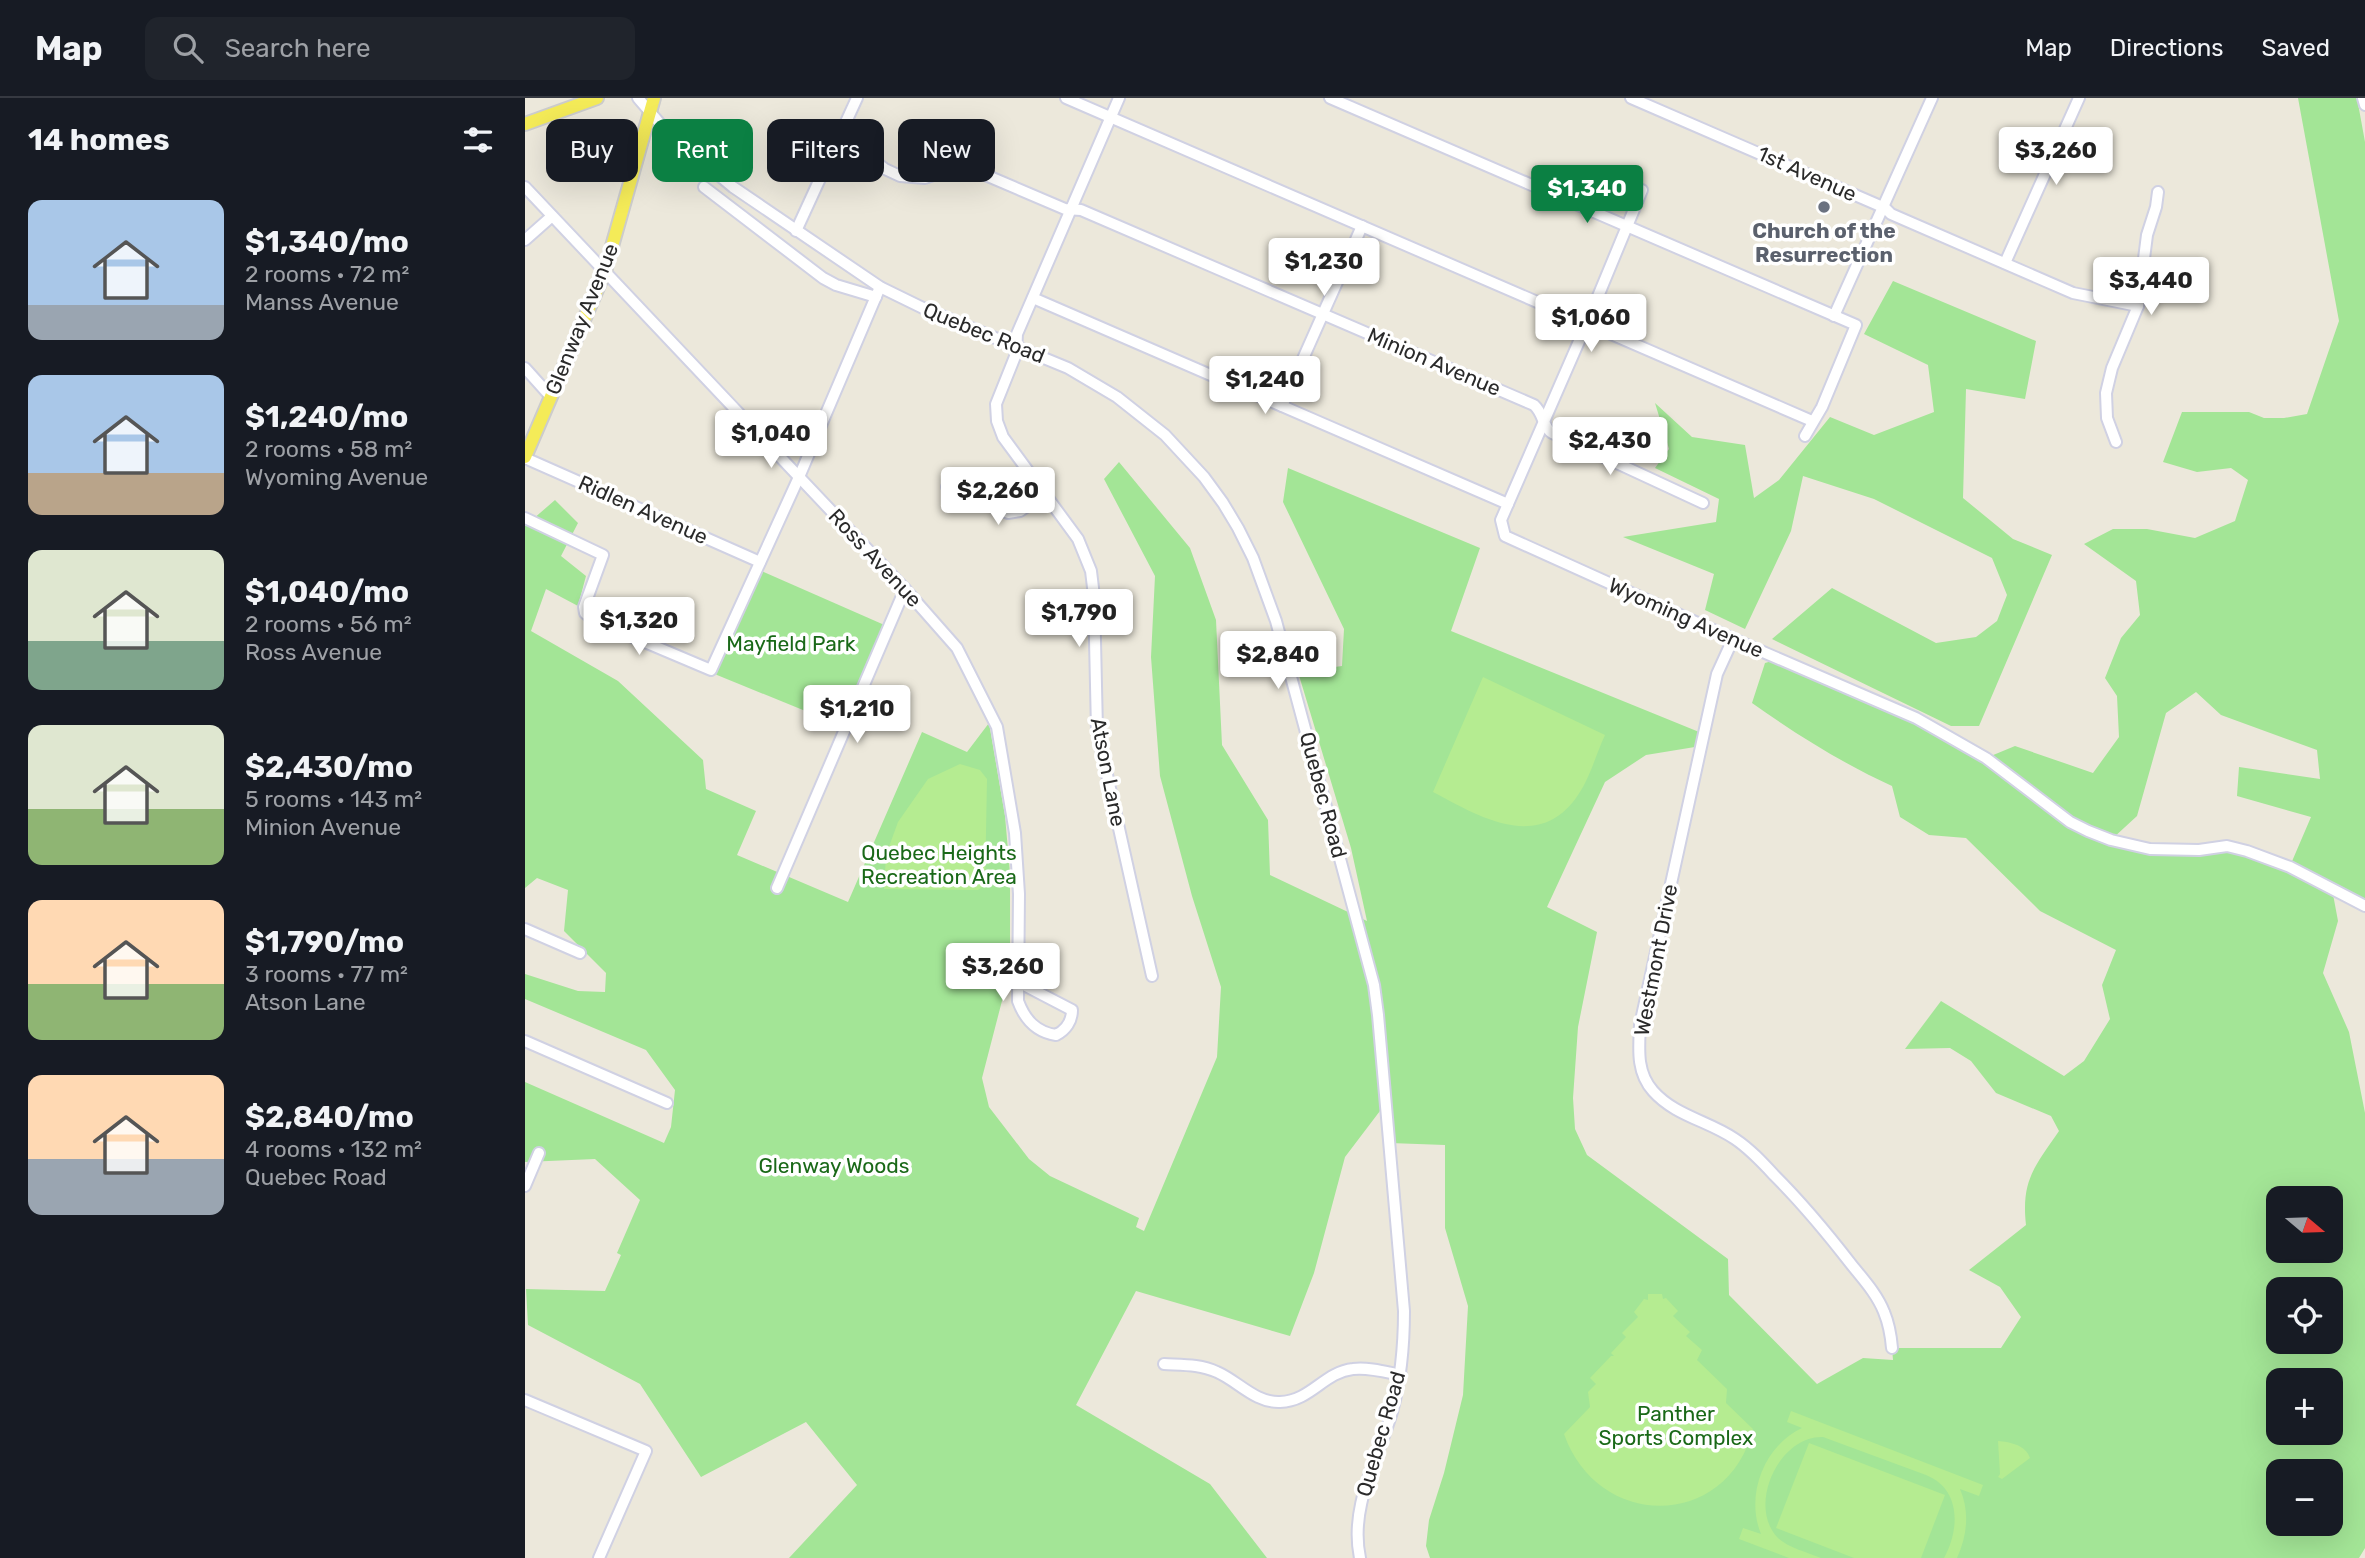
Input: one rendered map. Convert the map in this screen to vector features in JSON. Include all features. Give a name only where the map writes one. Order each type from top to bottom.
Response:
[{"type":"main road","points":[[525,124],[597,98]]},
{"type":"main road","name":"Glenway Avenue","points":[[525,457],[605,271],[654,98]]},
{"type":"street","name":"Quebec Road","points":[[638,98],[668,133],[733,187],[796,230],[878,292]]},
{"type":"street","points":[[847,119],[857,98]]},
{"type":"street","points":[[1066,98],[1812,421]]},
{"type":"street","name":"Atson Lane","points":[[1119,98],[1017,334],[1016,354],[996,404],[997,421],[1003,437],[1078,539],[1091,571],[1097,730],[1152,976]]},
{"type":"street","points":[[1330,98],[1856,325],[1822,407],[1805,436]]},
{"type":"street","name":"1st Avenue","points":[[1631,98],[2073,293],[2138,306]]},
{"type":"street","points":[[2005,263],[2079,98]]},
{"type":"street","points":[[2363,98],[2365,105]]},
{"type":"street","points":[[1834,316],[1885,208],[1930,99]]},
{"type":"street","name":"Minion Avenue","points":[[884,169],[900,176],[925,178],[948,170],[969,169],[1065,209],[1081,210],[1534,405],[1542,414],[1543,423],[1552,433],[1703,503]]},
{"type":"street","points":[[796,230],[818,182]]},
{"type":"street","name":"Ross Avenue","points":[[525,187],[905,589],[957,648],[997,727],[1015,833],[1019,894],[1018,1001],[1027,1020],[1036,1029],[1056,1035],[1062,1032],[1072,1018],[1072,1010],[1019,982]]},
{"type":"street","name":"Quebec Road","points":[[704,187],[823,278],[836,285],[878,292],[925,309],[1068,368],[1093,381],[1126,403],[1188,458],[1223,503],[1238,528],[1265,589],[1374,985],[1378,1015],[1404,1311],[1401,1375],[1382,1443],[1361,1501],[1358,1521],[1360,1558]]},
{"type":"street","points":[[1033,298],[1508,504],[1587,323],[1641,190]]},
{"type":"street","points":[[2116,442],[2108,418],[2106,393],[2112,368],[2138,306],[2147,235],[2158,192]]},
{"type":"street","points":[[525,240],[551,217]]},
{"type":"street","points":[[1282,406],[1362,226]]},
{"type":"street","points":[[525,518],[603,555],[585,604],[585,613],[595,621],[711,670],[799,477],[878,292]]},
{"type":"street","points":[[525,368],[551,397]]},
{"type":"street","name":"Ridlen Avenue","points":[[525,457],[760,562]]},
{"type":"street","points":[[947,487],[1008,513],[1020,511],[1045,494]]},
{"type":"street","name":"Wyoming Avenue","points":[[1508,504],[1501,526],[1509,539],[1916,718],[1986,758],[2070,822],[2088,831],[2150,849],[2199,850],[2227,846],[2247,851],[2290,867],[2365,906]]},
{"type":"street","points":[[777,888],[905,589]]},
{"type":"street","name":"Westmont Drive","points":[[1733,639],[1717,674],[1701,746],[1640,1025],[1639,1062],[1648,1084],[1662,1100],[1682,1114],[1705,1122],[1737,1140],[1801,1203],[1871,1289],[1884,1311],[1892,1348]]},
{"type":"street","points":[[525,929],[580,953]]},
{"type":"street","points":[[525,1041],[667,1103]]},
{"type":"street","points":[[525,1186],[539,1153]]},
{"type":"street","points":[[1164,1364],[1206,1368],[1223,1375],[1258,1397],[1277,1402],[1303,1398],[1330,1377],[1354,1369],[1401,1375]]},
{"type":"street","points":[[525,1400],[646,1451],[599,1558]]},
{"type":"green space","points":[[2298,98],[2357,98],[2365,142],[2365,903],[2332,889],[2338,921],[2323,973],[2349,1032],[2365,1113],[2365,1548],[2359,1558],[1430,1558],[1426,1546],[1429,1520],[1444,1473],[1463,1395],[1468,1306],[1445,1228],[1445,1145],[1390,1143],[1386,1103],[1345,1157],[1314,1273],[1290,1336],[1136,1291],[1076,1405],[1210,1484],[1267,1558],[789,1558],[857,1485],[806,1422],[701,1477],[640,1384],[528,1325],[526,1289],[605,1291],[621,1255],[617,1253],[640,1200],[595,1159],[525,1162],[525,1082],[664,1143],[671,1127],[675,1090],[646,1050],[525,999],[525,974],[578,991],[605,992],[606,973],[564,931],[568,890],[537,878],[525,888],[525,526],[555,500],[578,523],[561,556],[586,576],[578,606],[546,589],[531,631],[618,681],[703,760],[706,789],[756,811],[737,855],[848,902],[922,732],[967,752],[989,723],[1005,816],[1010,873],[1010,970],[982,1078],[989,1107],[1029,1159],[1050,1176],[1139,1218],[1136,1227],[1144,1231],[1217,1057],[1221,987],[1192,896],[1160,776],[1151,657],[1155,576],[1104,479],[1119,462],[1190,548],[1216,620],[1222,745],[1268,820],[1270,875],[1367,921],[1351,848],[1298,672],[1342,666],[1344,629],[1283,502],[1288,468],[1480,548],[1451,631],[1704,734],[1701,746],[1646,755],[1605,782],[1547,907],[1597,932],[1578,1027],[1573,1098],[1575,1129],[1587,1155],[1728,1259],[1729,1295],[1817,1384],[1863,1358],[1893,1360],[1892,1348],[2001,1348],[2021,1317],[2000,1287],[1969,1270],[2026,1225],[2028,1185],[2037,1164],[2059,1131],[2051,1116],[1996,1093],[1971,1061],[1950,1048],[1905,1049],[1941,1001],[2064,1076],[2084,1061],[2110,1019],[2102,985],[2116,950],[2040,911],[1966,838],[1929,835],[1900,817],[1892,786],[1820,748],[1752,703],[1765,663],[1779,659],[1916,718],[1986,758],[2015,746],[2093,773],[2119,737],[2117,696],[2105,678],[2121,638],[2140,615],[2136,581],[2084,544],[2113,529],[2147,529],[2195,538],[2235,521],[2248,480],[2231,468],[2197,472],[2163,462],[2182,412],[2249,412],[2264,418],[2307,414],[2339,321]],"holes":[[[2196,692],[2221,715],[2317,750],[2320,779],[2239,767],[2237,796],[2311,817],[2290,866],[2217,847],[2131,845],[2112,839],[2137,816],[2166,713]]]},
{"type":"green space","points":[[1893,281],[2036,341],[2025,399],[1966,389],[1963,498],[2013,539],[2052,555],[1979,726],[1951,726],[1772,639],[1832,588],[1936,643],[1976,637],[1997,621],[2007,595],[1992,558],[1874,499],[1803,476],[1791,531],[1745,629],[1705,610],[1714,574],[1623,537],[1716,522],[1719,499],[1655,468],[1669,449],[1655,403],[1692,437],[1745,445],[1754,498],[1779,480],[1830,417],[1874,435],[1934,412],[1928,365],[1864,334]]},
{"type":"green space","name":"Mayfield Park","points":[[757,569],[889,627],[847,728],[717,675],[711,670]]},
{"type":"green space","points":[[1483,677],[1605,735],[1578,795],[1563,813],[1546,823],[1509,825],[1470,811],[1433,792]]},
{"type":"green space","name":"Quebec Heights Recreation Area","points":[[960,764],[980,770],[987,779],[985,885],[978,890],[884,889],[886,855],[898,822],[928,779]]},
{"type":"green space","name":"Panther Sports Complex","points":[[1648,1294],[1662,1294],[1663,1299],[1666,1298],[1678,1311],[1673,1316],[1690,1332],[1686,1336],[1702,1350],[1697,1360],[1727,1389],[1726,1403],[1753,1429],[1739,1462],[1718,1486],[1691,1501],[1662,1506],[1632,1502],[1604,1488],[1581,1466],[1564,1434],[1590,1407],[1588,1392],[1596,1384],[1590,1378],[1614,1356],[1611,1353],[1626,1337],[1622,1333],[1638,1317],[1634,1312],[1644,1299],[1648,1300]]},
{"type":"green space","points":[[1791,1411],[1983,1485],[1979,1496],[1960,1489],[1966,1524],[1957,1558],[1944,1558],[1953,1535],[1954,1511],[1946,1490],[1937,1481],[1823,1437],[1807,1439],[1793,1447],[1782,1459],[1767,1490],[1765,1507],[1769,1523],[1781,1541],[1821,1558],[1789,1558],[1739,1539],[1743,1528],[1761,1534],[1755,1504],[1757,1488],[1761,1473],[1777,1447],[1802,1428],[1787,1422]]},
{"type":"green space","points":[[1998,1441],[2021,1447],[2030,1458],[2002,1479],[1998,1477]]},
{"type":"green space","points":[[1809,1443],[1945,1495],[1921,1558],[1854,1558],[1776,1528]]},
{"type":"place","name":"Church of the Resurrection","points":[[1824,207]]},
{"type":"park label","name":"Glenway Woods","points":[[834,1166]]}]
